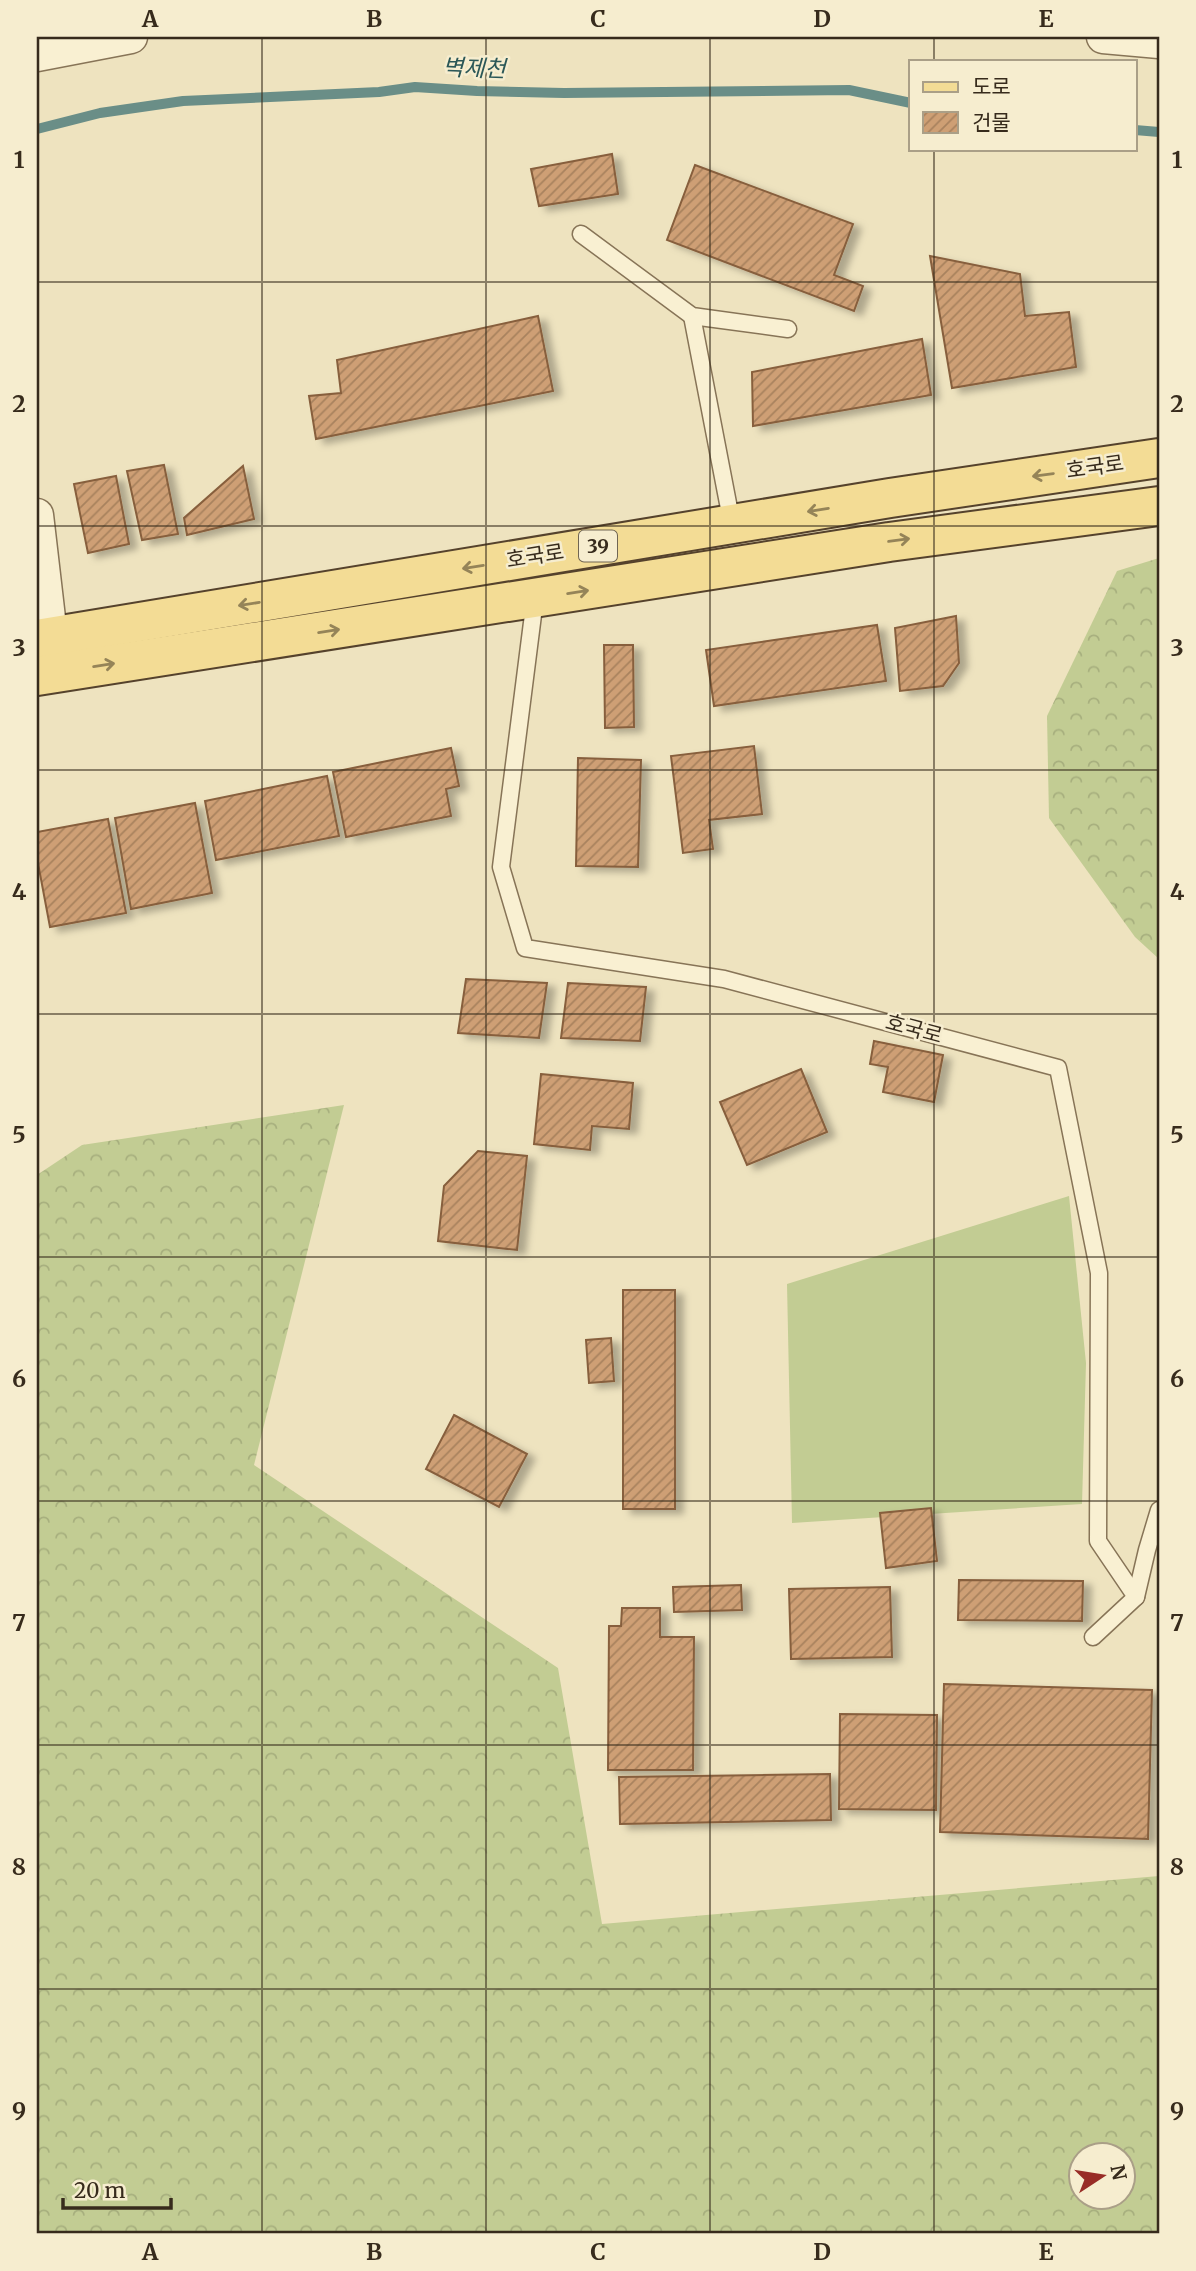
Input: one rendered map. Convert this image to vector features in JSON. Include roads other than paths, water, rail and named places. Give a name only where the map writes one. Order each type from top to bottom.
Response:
[{"type":"main road","name":"호국로","points":[[45,656],[732,524],[1159,458]]},
{"type":"main road","name":"호국로","points":[[45,656],[535,599],[889,542],[1159,506]]},
{"type":"street","points":[[37,55],[131,37]]},
{"type":"street","points":[[1103,37],[1159,42]]},
{"type":"street","points":[[37,515],[45,656]]},
{"type":"lane","points":[[581,234],[692,316],[788,329]]},
{"type":"lane","points":[[692,316],[732,524]]},
{"type":"lane","name":"호국로","points":[[535,599],[501,867],[525,948],[724,979],[1058,1068],[1099,1273],[1097,1541],[1136,1597]]},
{"type":"lane","points":[[1093,1637],[1136,1597],[1159,1510]]},
{"type":"waterway","name":"벽제천","points":[[37,129],[100,113],[183,101],[379,92],[415,87],[564,93],[849,90],[909,103]]},
{"type":"waterway","name":"벽제천","points":[[1136,130],[1159,132]]}]
